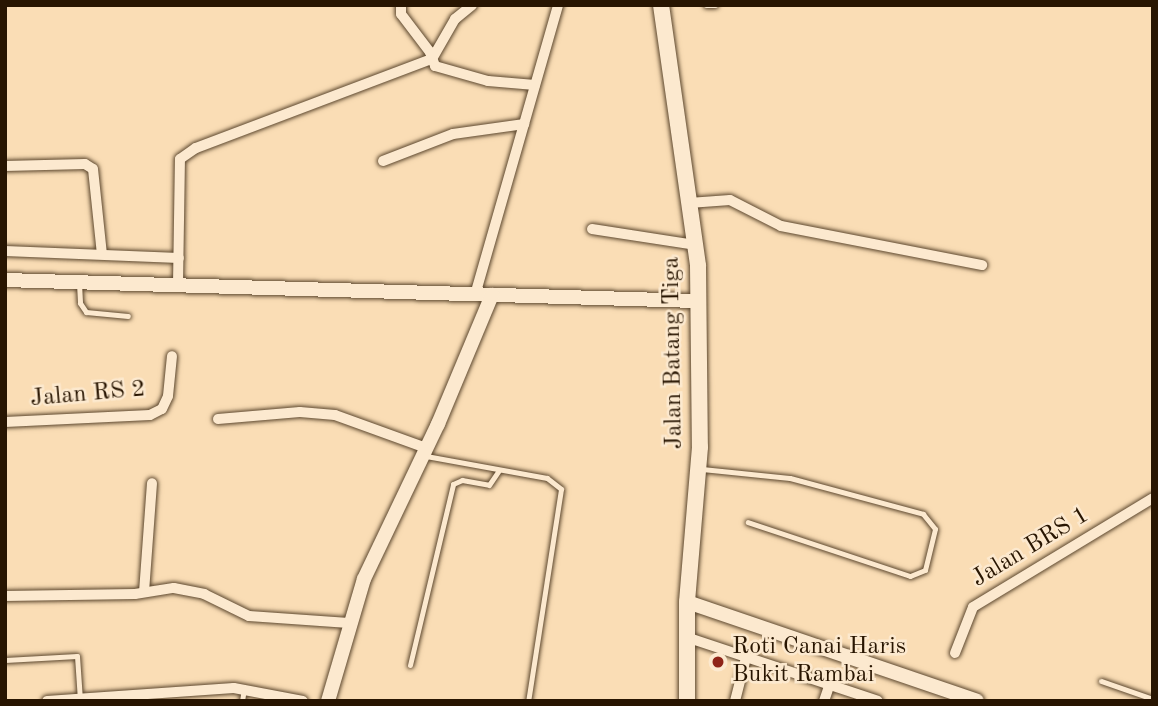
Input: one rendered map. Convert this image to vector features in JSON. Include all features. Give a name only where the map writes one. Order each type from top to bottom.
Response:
[{"type":"main road","name":"Jalan Batang Tiga","points":[[661,5],[695,245],[698,301],[699,469],[687,602],[687,701]]},
{"type":"street","points":[[401,5],[406,23],[437,68],[465,71],[488,81],[535,85]]},
{"type":"street","points":[[178,284],[177,167],[186,153],[432,59],[455,19],[472,5]]},
{"type":"street","points":[[475,295],[558,5]]},
{"type":"street","points":[[383,160],[453,134],[524,124]]},
{"type":"street","points":[[5,166],[85,163],[93,169],[97,186],[102,254]]},
{"type":"street","points":[[689,203],[730,200],[781,226],[982,265]]},
{"type":"street","points":[[592,229],[695,245]]},
{"type":"street","points":[[5,251],[179,258]]},
{"type":"street","points":[[5,280],[698,301]]},
{"type":"street","points":[[328,701],[349,623],[377,550],[424,452],[492,295]]},
{"type":"street","name":"Jalan RS 2","points":[[5,422],[150,415],[162,408],[168,396],[172,356]]},
{"type":"street","points":[[218,419],[300,412],[335,415],[424,452]]},
{"type":"street","points":[[144,592],[152,483]]},
{"type":"street","name":"Jalan BRS 1","points":[[955,653],[973,607],[1153,498]]},
{"type":"street","points":[[5,596],[191,590],[249,616],[349,623]]},
{"type":"street","points":[[687,602],[977,701]]},
{"type":"street","points":[[687,637],[878,701]]},
{"type":"street","points":[[735,701],[746,657]]},
{"type":"street","points":[[824,701],[830,684]]},
{"type":"street","points":[[47,701],[162,695],[243,695],[303,701]]},
{"type":"lane","points":[[706,5],[715,5]]},
{"type":"lane","points":[[79,281],[82,309],[128,316]]},
{"type":"lane","points":[[424,452],[547,478],[561,489],[528,701]]},
{"type":"lane","points":[[699,469],[803,481],[923,514],[935,530],[925,570],[910,576],[748,522]]},
{"type":"lane","points":[[410,665],[453,484],[462,480],[493,484],[499,470]]},
{"type":"lane","points":[[5,660],[77,656],[80,699]]},
{"type":"lane","points":[[1101,681],[1153,699]]},
{"type":"place","name":"Roti Canai Haris Bukit Rambai","points":[[718,662]]}]
